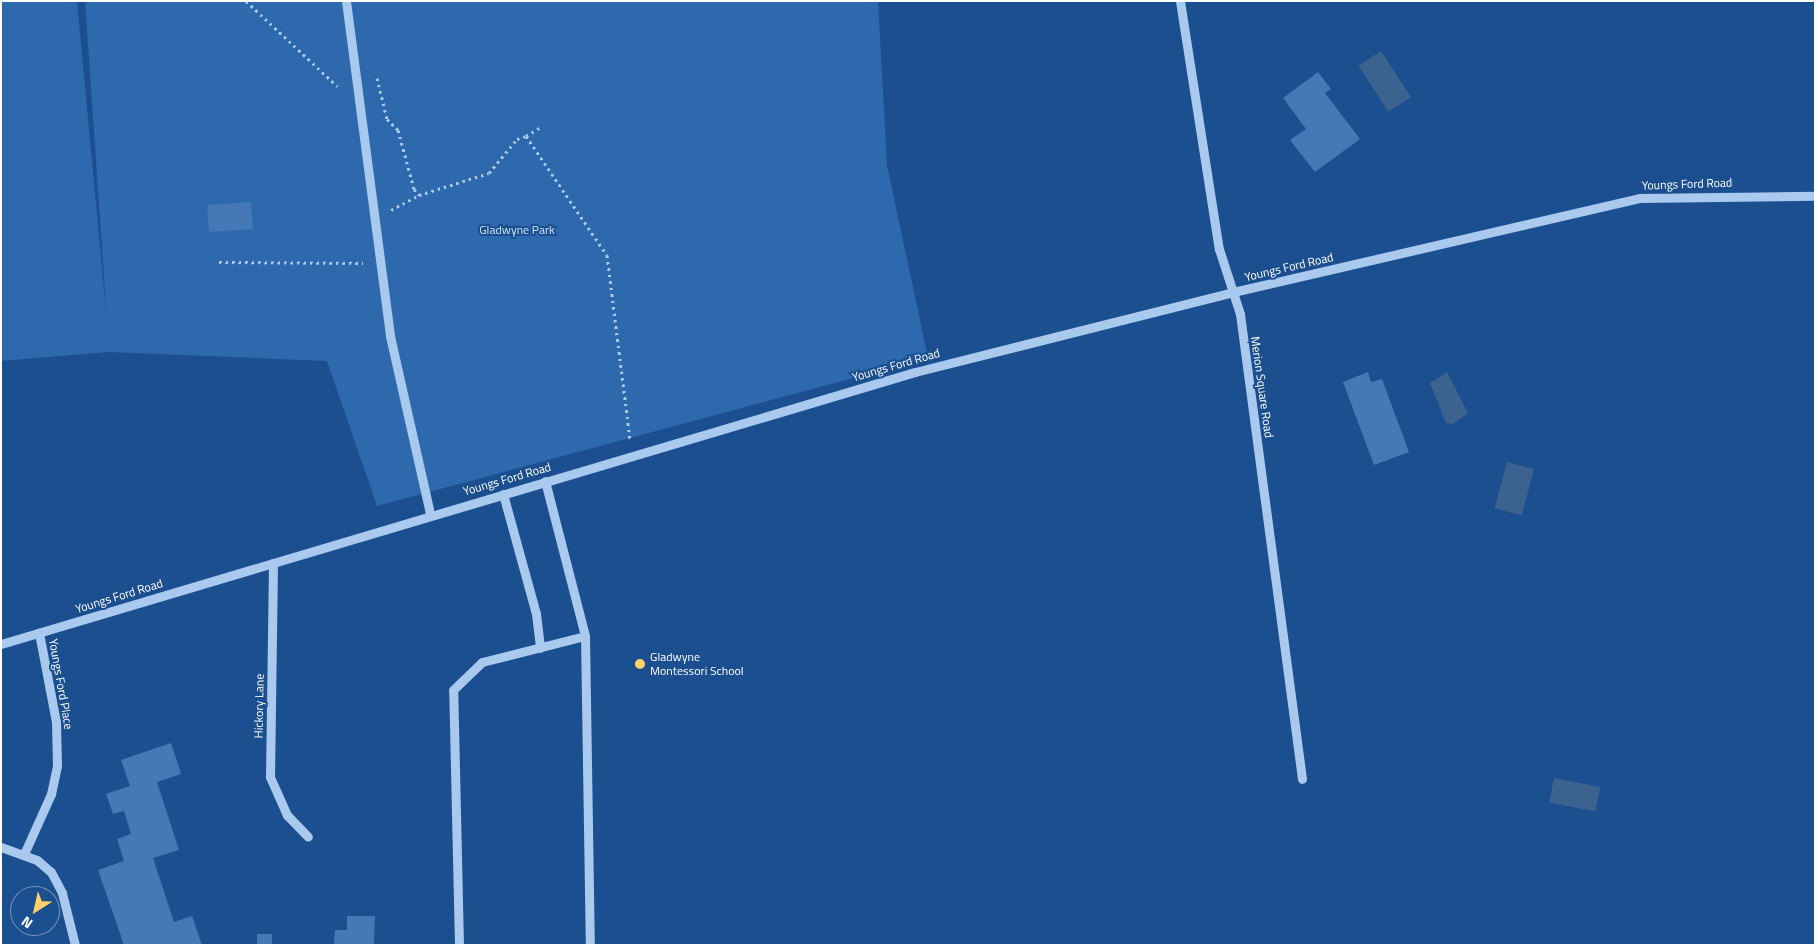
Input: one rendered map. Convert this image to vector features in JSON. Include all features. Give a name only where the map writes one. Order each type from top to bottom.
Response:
[{"type":"street","points":[[346,1],[378,263],[407,423],[430,514]]},
{"type":"street","name":"Merion Square Road","points":[[1180,1],[1219,249],[1233,292],[1302,779]]},
{"type":"street","name":"Youngs Ford Road","points":[[1,644],[430,514],[915,372],[1233,292],[1640,198],[1815,196]]},
{"type":"street","points":[[545,481],[585,636],[590,945]]},
{"type":"street","points":[[503,494],[536,614],[540,648]]},
{"type":"street","name":"Hickory Lane","points":[[273,563],[270,777],[287,816],[308,837]]},
{"type":"street","name":"Youngs Ford Place","points":[[24,854],[51,794],[57,766],[56,722],[39,633]]},
{"type":"street","points":[[459,945],[453,690],[482,662],[585,636]]},
{"type":"street","points":[[1,847],[24,854],[44,865],[56,881],[75,945]]},
{"type":"path","points":[[246,1],[360,107],[388,118]]},
{"type":"path","points":[[375,71],[388,118],[398,130],[414,190],[419,194]]},
{"type":"path","points":[[373,218],[419,194],[489,173],[518,139],[541,126]]},
{"type":"path","points":[[526,136],[607,255],[632,455]]},
{"type":"path","points":[[219,262],[378,263]]},
{"type":"green space","name":"Gladwyne Park","points":[[1,1],[77,1],[107,321],[85,1],[878,1],[887,165],[928,358],[377,506],[327,361],[109,352],[1,361]]},
{"type":"shaded area","points":[[1381,51],[1411,97],[1388,112],[1358,66]]},
{"type":"shaded area","points":[[1447,372],[1468,413],[1453,424],[1446,423],[1430,383]]},
{"type":"shaded area","points":[[1507,462],[1534,469],[1522,516],[1495,508]]},
{"type":"shaded area","points":[[1554,778],[1600,787],[1595,812],[1549,803]]},
{"type":"building","points":[[1318,72],[1331,89],[1325,93],[1360,139],[1315,172],[1290,140],[1306,129],[1283,98]]},
{"type":"building","points":[[251,202],[253,229],[209,232],[207,205]]},
{"type":"building","points":[[1368,372],[1371,382],[1382,379],[1409,452],[1374,465],[1343,382]]},
{"type":"building","points":[[171,743],[181,774],[157,782],[179,850],[153,858],[174,922],[192,916],[202,945],[124,945],[98,870],[124,861],[117,839],[131,834],[124,811],[113,814],[106,794],[130,786],[121,760]]},
{"type":"building","points":[[347,916],[375,916],[374,945],[334,945],[335,930],[347,930]]},
{"type":"building","points":[[257,934],[272,934],[272,945],[257,945]]},
{"type":"place","name":"Gladwyne Montessori School","points":[[640,664]]}]
